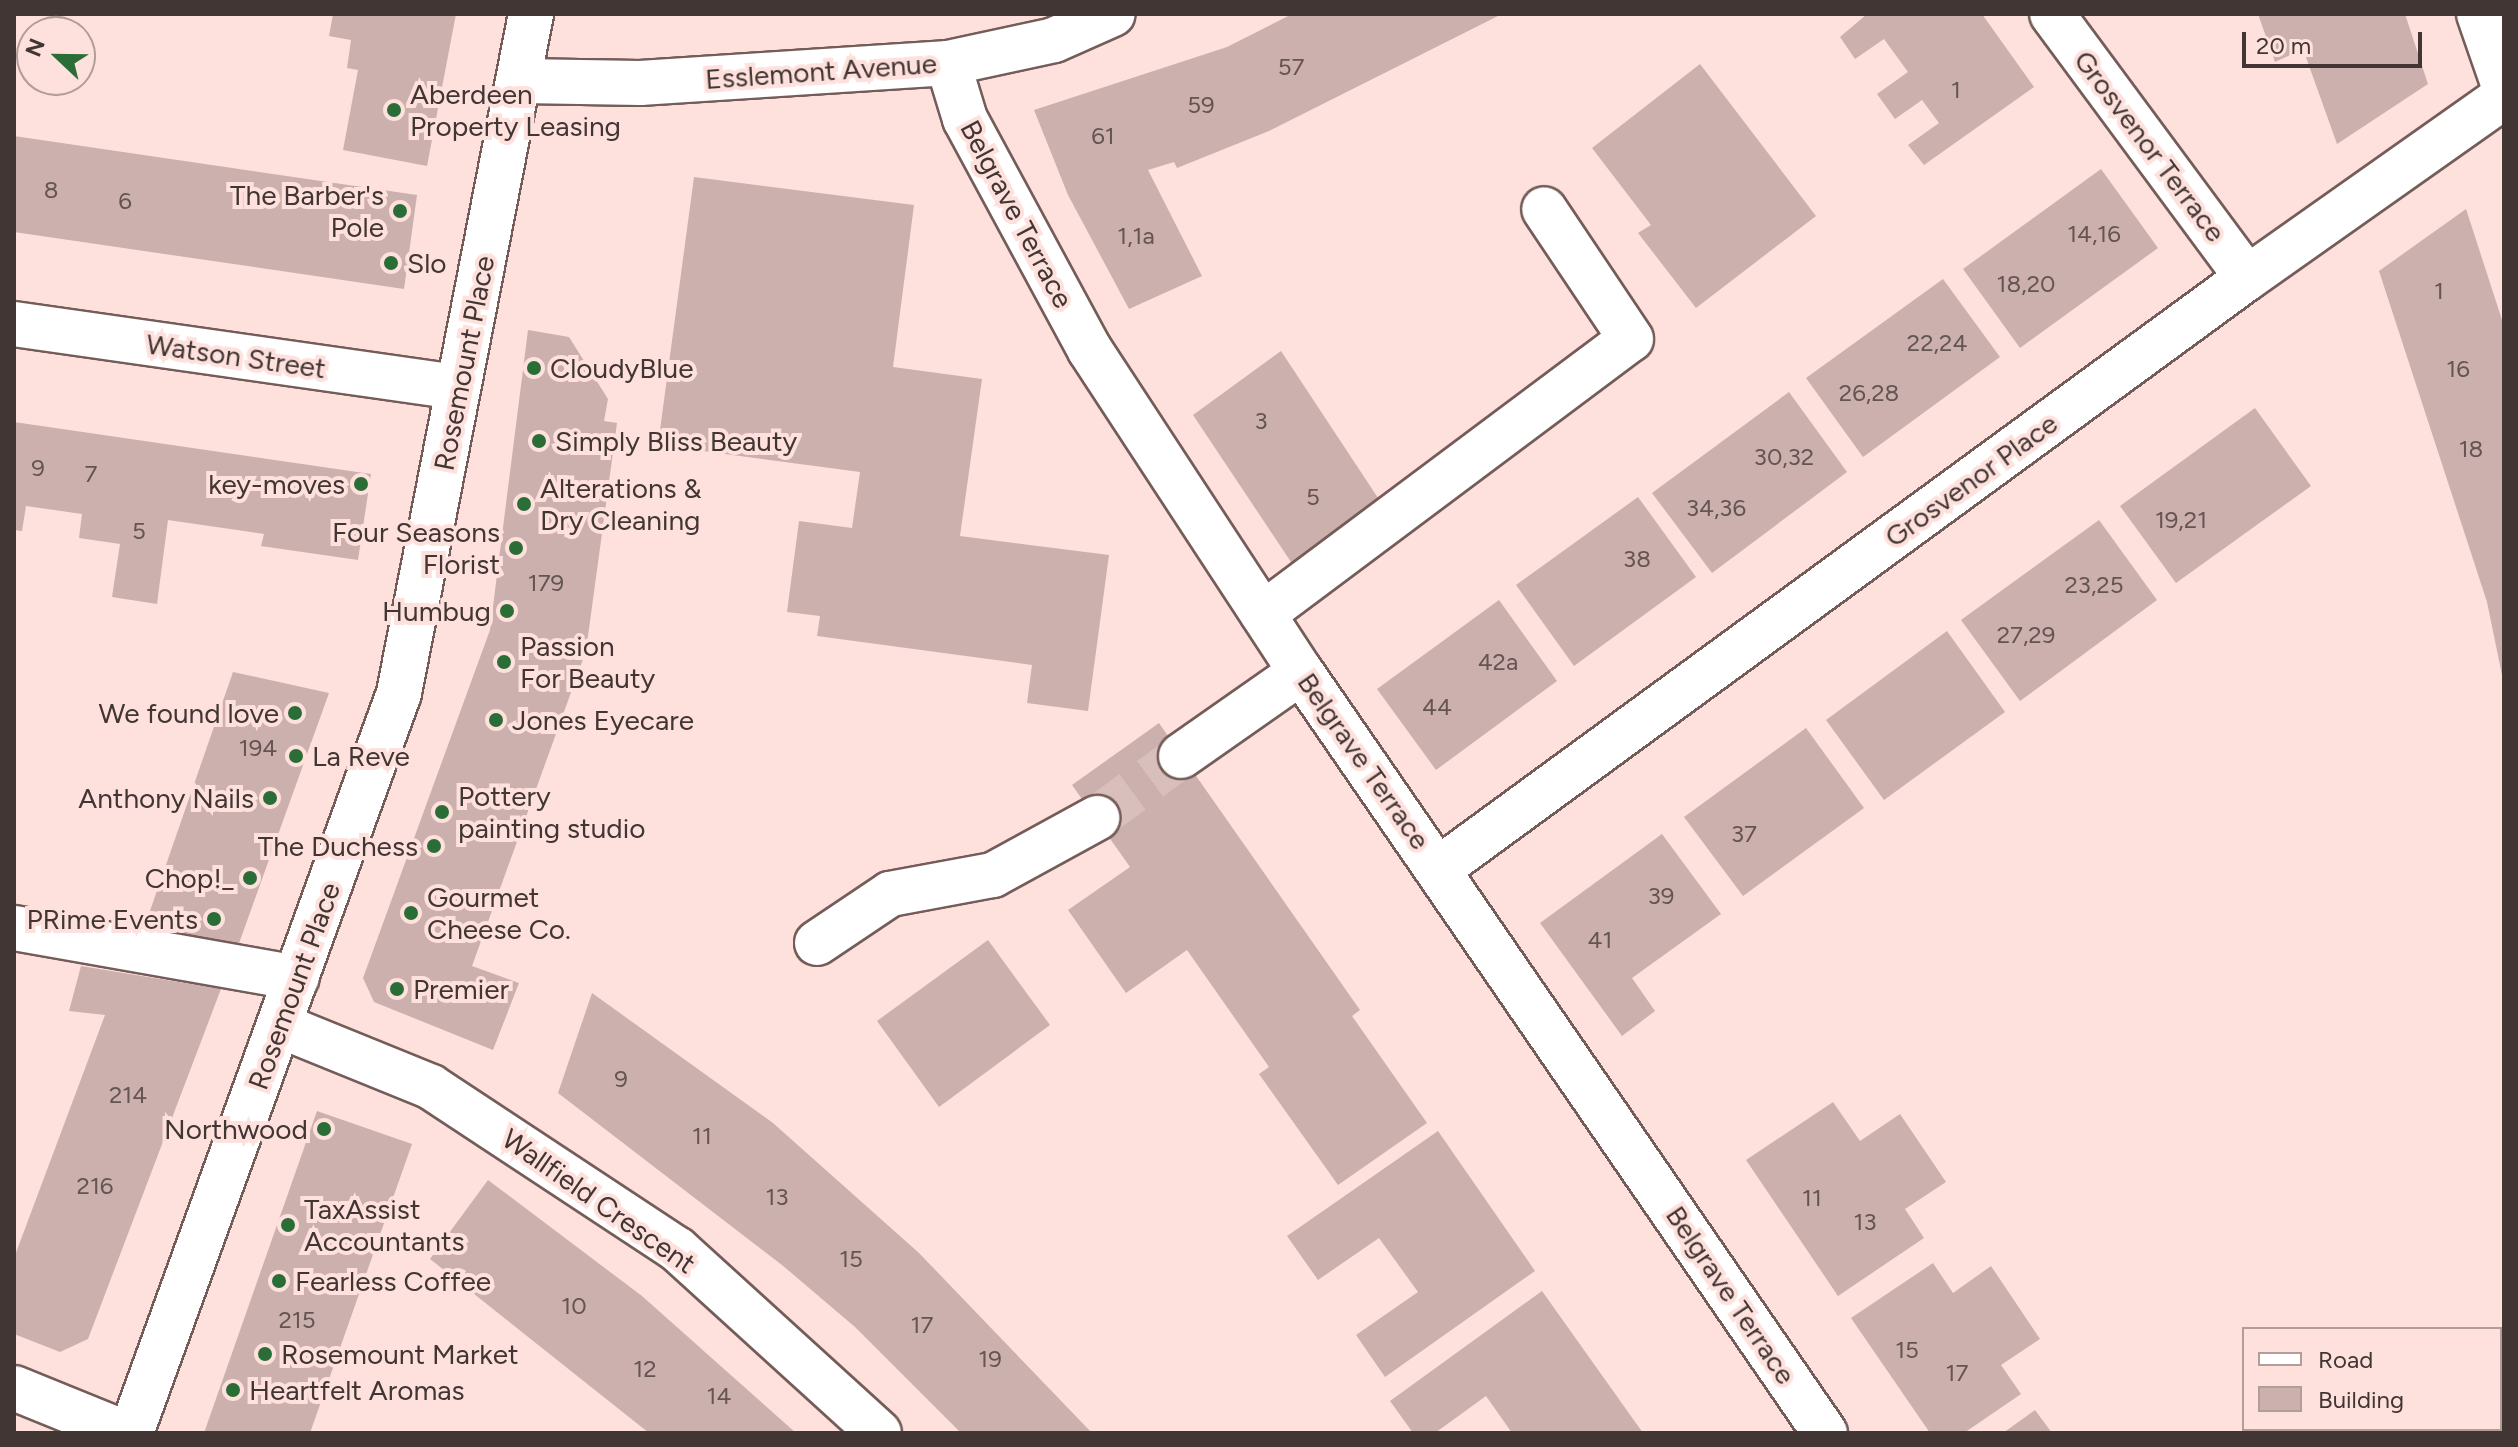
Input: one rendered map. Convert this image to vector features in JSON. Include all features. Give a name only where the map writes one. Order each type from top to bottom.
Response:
[{"type":"street","name":"Rosemount Place","points":[[128,1433],[281,1026],[399,693],[521,81],[531,14]]},
{"type":"street","name":"Esslemont Avenue","points":[[521,81],[640,83],[948,63],[1054,40],[1113,14]]},
{"type":"street","name":"Grosvenor Terrace","points":[[2052,14],[2247,278]]},
{"type":"street","points":[[2479,14],[2504,86]]},
{"type":"street","name":"Belgrave Terrace","points":[[948,63],[965,119],[1090,350],[1301,672],[1440,868],[1825,1433]]},
{"type":"street","name":"Grosvenor Place","points":[[1440,868],[2247,278],[2504,97]]},
{"type":"street","points":[[1263,614],[1631,339],[1544,209]]},
{"type":"street","name":"Watson Street","points":[[14,324],[458,387]]},
{"type":"street","points":[[1181,756],[1301,672]]},
{"type":"street","points":[[817,943],[890,894],[993,875],[1097,818]]},
{"type":"street","points":[[14,928],[297,978]]},
{"type":"street","name":"Wallfield Crescent","points":[[281,1026],[431,1087],[677,1249],[879,1433]]},
{"type":"street","points":[[14,1388],[128,1433]]},
{"type":"building","name":"Aberdeen Property Leasing","points":[[333,14],[456,14],[427,166],[343,150],[358,70],[347,68],[351,40],[329,36]]},
{"type":"building","points":[[1292,14],[1502,14],[1269,131],[1177,168],[1174,162],[1148,170],[1202,276],[1129,309],[1068,195],[1034,110],[1227,47]]},
{"type":"building","points":[[1867,14],[1982,14],[2034,87],[1924,165],[1908,145],[1939,123],[1922,100],[1895,119],[1877,94],[1908,72],[1884,39],[1855,59],[1840,37]]},
{"type":"building","points":[[2258,14],[2405,14],[2428,84],[2337,144],[2303,49],[2275,62]]},
{"type":"building","points":[[1700,64],[1816,216],[1696,308],[1638,233],[1651,225],[1592,148]]},
{"type":"building","points":[[14,136],[417,195],[404,289],[14,232]]},
{"type":"building","points":[[2101,169],[2158,248],[2020,348],[1963,269]]},
{"type":"building","points":[[694,177],[914,205],[893,367],[982,379],[960,536],[1109,555],[1088,711],[1027,703],[1032,665],[817,636],[820,616],[787,612],[799,521],[852,528],[860,472],[658,445]]},
{"type":"building","points":[[2466,209],[2504,326],[2503,680],[2487,602],[2379,271]]},
{"type":"building","points":[[1943,279],[2000,357],[1863,457],[1806,378]]},
{"type":"building","points":[[528,330],[569,337],[608,399],[604,421],[617,423],[586,651],[472,966],[519,983],[493,1050],[374,1002],[363,978],[490,630]]},
{"type":"building","points":[[1281,351],[1382,504],[1293,565],[1193,415]]},
{"type":"building","points":[[1789,392],[1847,472],[1712,573],[1652,493]]},
{"type":"building","points":[[2255,408],[2311,486],[2176,583],[2120,506]]},
{"type":"building","points":[[14,422],[371,474],[358,560],[261,546],[264,534],[168,520],[157,604],[112,597],[120,544],[79,538],[82,514],[26,506],[22,531],[14,530]]},
{"type":"building","points":[[1638,497],[1696,577],[1574,666],[1516,585]]},
{"type":"building","points":[[2099,520],[2157,600],[2020,701],[1961,620]]},
{"type":"building","points":[[1499,600],[1557,681],[1436,770],[1377,689]]},
{"type":"building","points":[[1947,631],[2005,712],[1884,800],[1826,720]]},
{"type":"building","points":[[233,672],[329,693],[238,946],[143,931]]},
{"type":"building","points":[[1159,723],[1360,1010],[1352,1016],[1427,1123],[1338,1185],[1259,1074],[1269,1067],[1187,950],[1126,993],[1068,910],[1130,867],[1072,785]]},
{"type":"building","points":[[1806,728],[1864,808],[1743,896],[1684,817]]},
{"type":"building","points":[[1662,834],[1721,914],[1632,978],[1655,1011],[1622,1036],[1540,923]]},
{"type":"building","points":[[988,940],[1050,1025],[939,1107],[877,1021]]},
{"type":"building","points":[[81,966],[221,989],[88,1339],[60,1352],[14,1334],[14,1258],[105,1015],[69,1011]]},
{"type":"building","points":[[592,993],[773,1123],[919,1253],[1092,1433],[961,1433],[855,1327],[782,1265],[558,1093]]},
{"type":"building","points":[[1833,1102],[1860,1141],[1900,1114],[1946,1182],[1905,1209],[1924,1238],[1838,1296],[1746,1160]]},
{"type":"building","points":[[317,1111],[412,1144],[310,1433],[204,1433]]},
{"type":"building","points":[[1438,1131],[1535,1271],[1385,1377],[1356,1335],[1418,1292],[1379,1238],[1318,1280],[1287,1236]]},
{"type":"building","points":[[488,1180],[642,1296],[796,1433],[649,1433],[430,1259]]},
{"type":"building","points":[[1933,1263],[1953,1293],[1991,1266],[2040,1339],[2001,1365],[2021,1394],[1964,1433],[1930,1433],[1851,1318]]},
{"type":"building","points":[[1542,1291],[1643,1433],[1512,1433],[1486,1396],[1435,1433],[1413,1433],[1390,1401]]},
{"type":"building","points":[[2035,1410],[2052,1433],[2003,1433]]},
{"type":"tunnel","points":[[1097,818],[1181,756]]},
{"type":"place","name":"Aberdeen Property Leasing","points":[[394,110]]},
{"type":"place","name":"The Barber's Pole","points":[[400,211]]},
{"type":"place","name":"Slo","points":[[391,263]]},
{"type":"place","name":"CloudyBlue","points":[[534,368]]},
{"type":"place","name":"Simply Bliss Beauty","points":[[539,441]]},
{"type":"place","name":"key-moves","points":[[361,484]]},
{"type":"place","name":"Alterations & Dry Cleaning","points":[[524,504]]},
{"type":"place","name":"Four Seasons Florist","points":[[516,548]]},
{"type":"place","name":"Humbug","points":[[507,611]]},
{"type":"place","name":"Passion For Beauty","points":[[504,662]]},
{"type":"place","name":"We found love","points":[[295,713]]},
{"type":"place","name":"Jones Eyecare","points":[[496,720]]},
{"type":"place","name":"La Reve","points":[[296,756]]},
{"type":"place","name":"Anthony Nails","points":[[270,798]]},
{"type":"place","name":"Pottery painting studio","points":[[442,812]]},
{"type":"place","name":"The Duchess","points":[[434,846]]},
{"type":"place","name":"Chop!_","points":[[250,878]]},
{"type":"place","name":"Gourmet Cheese Co.","points":[[411,913]]},
{"type":"place","name":"PRime Events","points":[[214,919]]},
{"type":"place","name":"Premier","points":[[397,989]]},
{"type":"place","name":"Northwood","points":[[324,1129]]},
{"type":"place","name":"TaxAssist Accountants","points":[[288,1225]]},
{"type":"place","name":"Fearless Coffee","points":[[279,1281]]},
{"type":"place","name":"Rosemount Market","points":[[265,1354]]},
{"type":"place","name":"Heartfelt Aromas","points":[[233,1390]]}]
